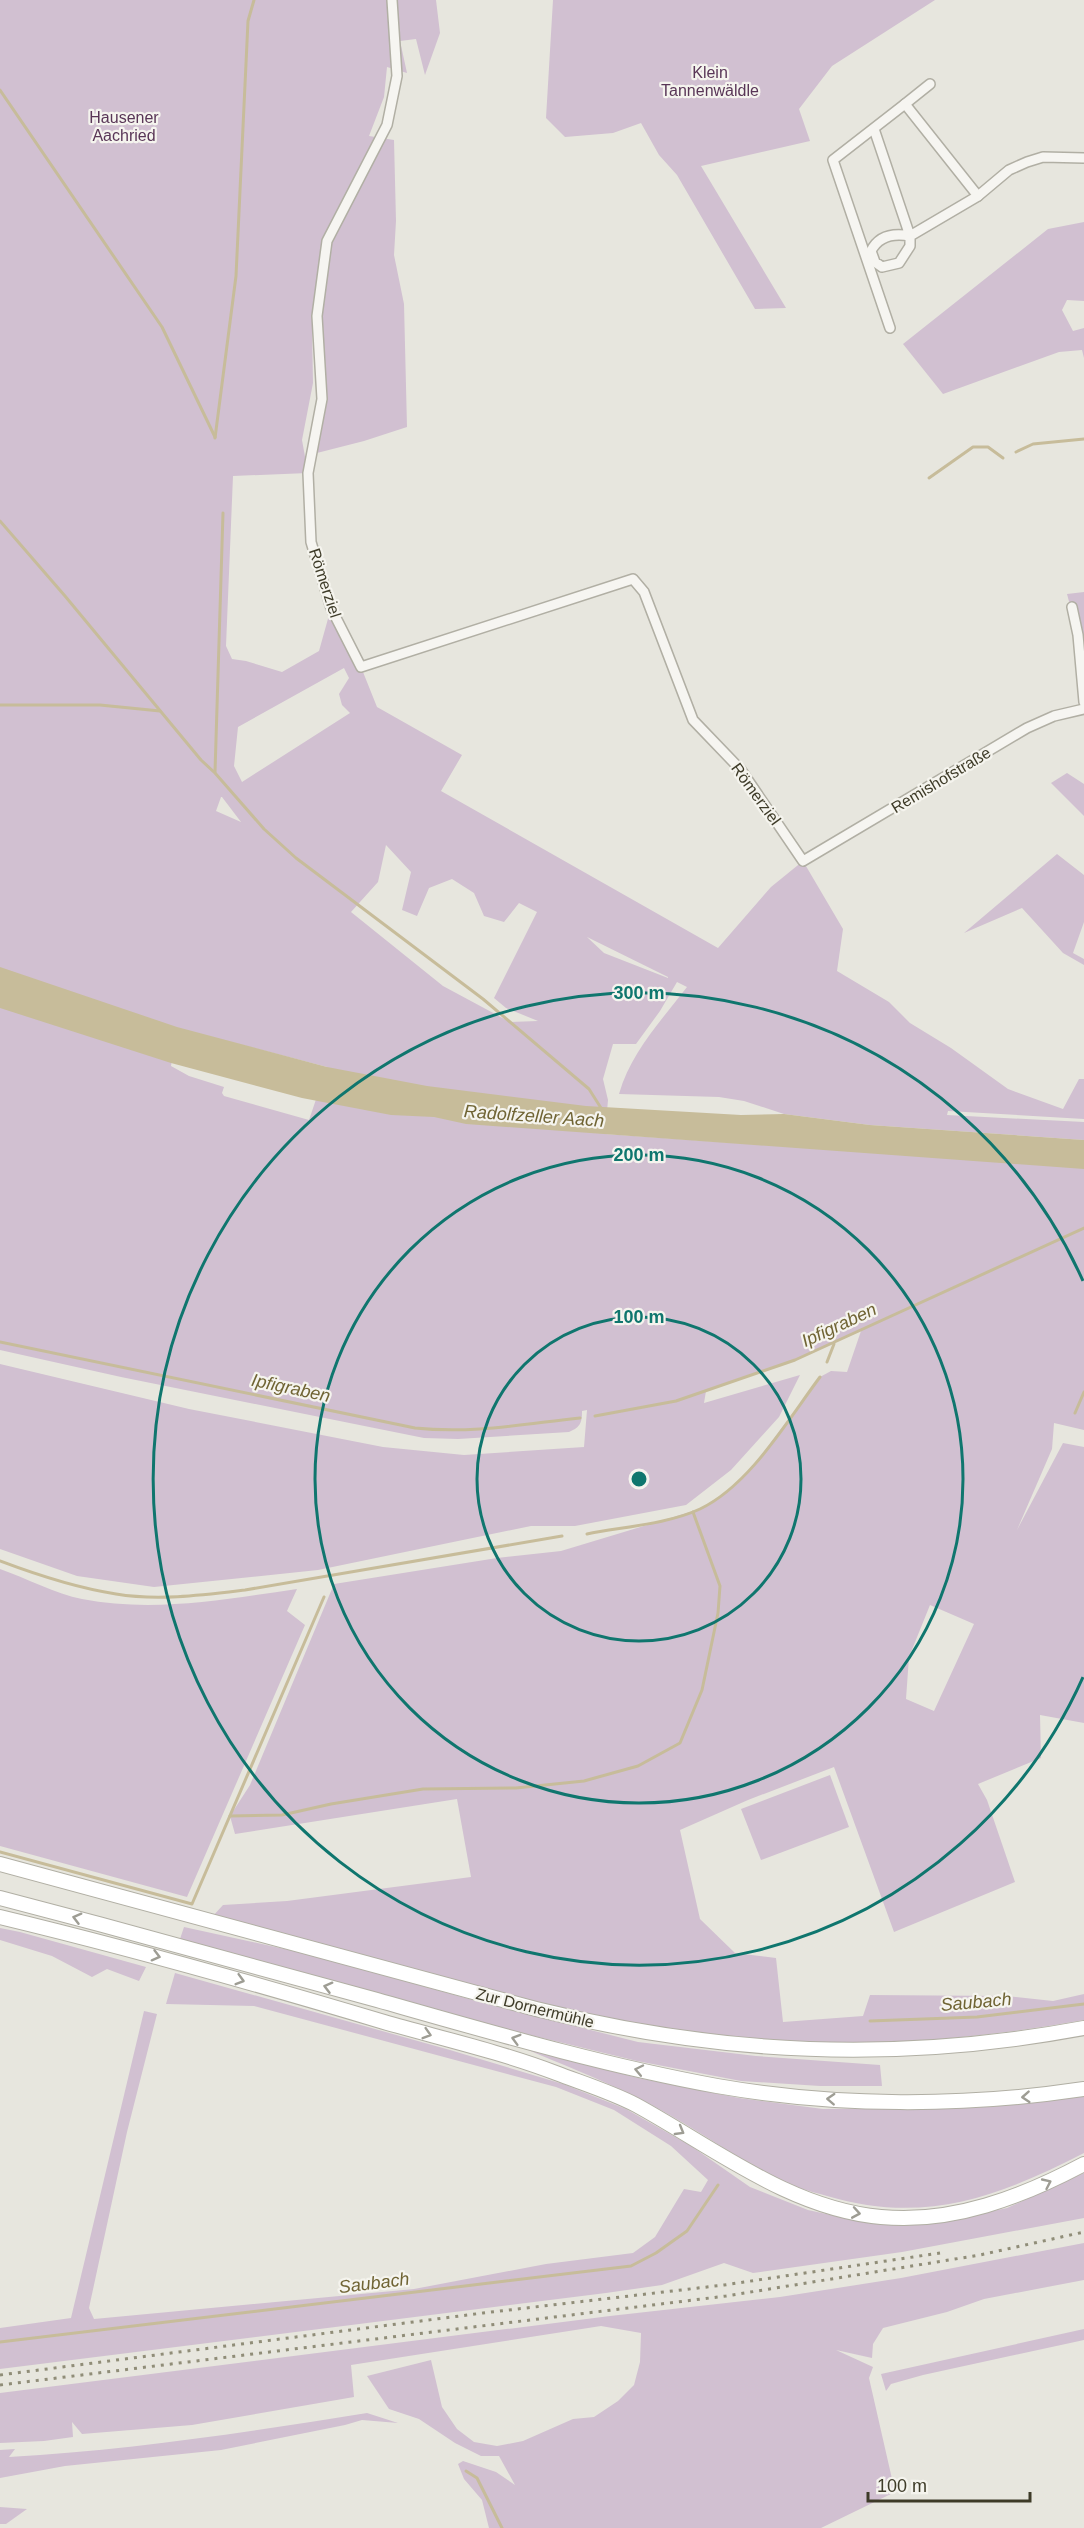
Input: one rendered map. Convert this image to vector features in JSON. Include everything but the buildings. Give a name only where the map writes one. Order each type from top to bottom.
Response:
[{"type":"main road","name":"Zur Dornermühle","points":[[0,1864],[536,2009],[589,2022],[655,2034],[774,2049],[876,2051],[978,2045],[1084,2028]]},
{"type":"main road","points":[[0,1898],[572,2055],[719,2086],[806,2097],[883,2102],[980,2100],[1084,2089]]},
{"type":"main road","points":[[0,1917],[183,1964],[551,2071],[632,2103],[748,2171],[838,2210],[891,2217],[922,2218],[966,2212],[1047,2184],[1084,2164]]},
{"type":"street","name":"Römerziel","points":[[392,0],[397,76],[387,125],[327,241],[317,316],[322,399],[308,473],[311,542],[331,608],[361,667],[633,579],[644,592],[693,720],[741,770],[803,861]]},
{"type":"street","points":[[890,328],[868,251],[833,160],[930,84]]},
{"type":"street","points":[[905,104],[978,196]]},
{"type":"street","points":[[868,251],[875,262],[882,267],[892,266],[899,263],[910,246],[910,236],[874,129]]},
{"type":"street","points":[[868,251],[883,238],[910,236],[978,196],[1009,170],[1027,162],[1043,156],[1084,158]]},
{"type":"street","points":[[1072,607],[1078,634],[1084,702]]},
{"type":"street","name":"Remishofstraße","points":[[803,861],[1027,728],[1054,716],[1084,710]]},
{"type":"green space","name":"Hausener Aachried","points":[[0,0],[436,0],[440,33],[425,75],[416,39],[400,41],[407,73],[387,67],[384,97],[369,136],[394,140],[396,221],[394,255],[404,304],[407,427],[313,454],[322,399],[317,316],[322,286],[312,327],[313,383],[302,440],[308,473],[233,476],[226,646],[232,659],[282,672],[319,651],[331,608],[361,667],[377,707],[462,755],[441,791],[718,948],[771,887],[803,861],[843,929],[837,971],[889,1002],[910,1023],[951,1048],[1008,1089],[1063,1109],[1079,1079],[1084,1079],[1084,1119],[948,1111],[947,1115],[1084,1122],[1084,1140],[870,1125],[784,1114],[744,1101],[719,1097],[619,1094],[639,1051],[687,987],[677,982],[660,1011],[636,1044],[613,1044],[603,1079],[608,1100],[605,1134],[1084,1167],[1084,1430],[1054,1423],[1052,1449],[1017,1530],[1063,1443],[1084,1447],[1084,1723],[1040,1715],[1041,1758],[978,1784],[987,1800],[1015,1882],[894,1932],[834,1767],[748,1800],[680,1830],[700,1919],[735,1953],[776,1958],[783,2022],[863,2016],[870,1995],[1006,1996],[1053,2001],[1084,1994],[1084,2020],[999,2033],[913,2041],[827,2043],[741,2039],[607,2019],[540,2004],[408,1971],[212,1917],[223,1905],[287,1901],[471,1877],[457,1799],[235,1834],[230,1816],[250,1785],[334,1584],[497,1558],[561,1551],[700,1509],[735,1486],[760,1457],[820,1377],[831,1371],[847,1372],[861,1331],[795,1360],[706,1391],[704,1403],[800,1375],[779,1417],[731,1470],[686,1505],[575,1526],[531,1526],[318,1570],[154,1587],[77,1576],[0,1549],[0,1364],[189,1409],[383,1447],[464,1455],[584,1447],[587,1410],[582,1411],[578,1426],[569,1432],[458,1439],[424,1438],[121,1377],[0,1350]],"holes":[[[344,668],[349,678],[339,694],[342,705],[350,713],[242,782],[234,766],[238,727]],[[221,797],[222,797],[241,822],[216,811]],[[386,845],[411,872],[402,910],[417,916],[429,888],[452,879],[474,893],[484,916],[504,922],[519,903],[537,912],[494,998],[506,1008],[538,1021],[510,1022],[443,986],[351,912],[378,882]],[[587,937],[668,978],[604,953]],[[177,1028],[327,1067],[309,1120],[224,1096],[222,1093],[224,1087],[189,1076],[171,1066]],[[930,1605],[974,1624],[934,1711],[906,1699],[909,1657]]]},
{"type":"green space","name":"Klein Tannenwäldle","points":[[553,0],[935,0],[832,66],[799,109],[810,141],[701,166],[786,308],[755,309],[677,175],[659,155],[641,123],[613,133],[565,137],[546,118]]},
{"type":"green space","points":[[1084,222],[1084,301],[1067,300],[1062,310],[1073,331],[1084,328],[1084,358],[1082,350],[1059,352],[943,394],[903,344],[1048,229]]},
{"type":"green space","points":[[1084,592],[1084,635],[1078,635],[1067,594]]},
{"type":"green space","points":[[1067,773],[1084,784],[1084,816],[1051,783]]},
{"type":"green space","points":[[1057,854],[1084,875],[1084,922],[1073,953],[1084,959],[1084,965],[1063,953],[1022,908],[964,933]]},
{"type":"green space","points":[[0,1569],[82,1599],[136,1605],[190,1603],[297,1589],[287,1611],[305,1625],[187,1897],[0,1846]]},
{"type":"green space","points":[[830,1775],[849,1827],[761,1860],[741,1809]]},
{"type":"green space","points":[[184,1927],[312,1955],[476,2001],[638,2042],[756,2056],[880,2065],[882,2086],[820,2086],[741,2081],[637,2061],[522,2033],[180,1939]]},
{"type":"green space","points":[[0,1928],[146,1967],[139,1981],[107,1969],[92,1977],[52,1956],[0,1940]]},
{"type":"green space","points":[[175,1973],[563,2084],[626,2109],[691,2146],[750,2187],[808,2210],[872,2224],[960,2218],[1007,2208],[1084,2173],[1084,2218],[902,2252],[753,2273],[724,2263],[662,2285],[0,2369],[0,2328],[71,2318],[144,2011],[157,2014],[127,2132],[89,2308],[94,2319],[414,2289],[546,2264],[633,2253],[655,2237],[684,2189],[701,2192],[708,2180],[671,2146],[614,2110],[556,2087],[254,2006],[166,2004]]},
{"type":"green space","points":[[521,2047],[638,2078],[739,2098],[823,2109],[989,2107],[1084,2096],[1084,2153],[1021,2182],[960,2202],[928,2207],[896,2208],[862,2204],[806,2190],[778,2180],[652,2105]]},
{"type":"green space","points":[[1084,2243],[1084,2280],[984,2299],[947,2312],[883,2328],[873,2344],[872,2358],[836,2350],[873,2367],[869,2378],[895,2492],[821,2528],[489,2528],[482,2500],[464,2479],[458,2464],[463,2461],[496,2472],[515,2485],[499,2456],[481,2456],[455,2443],[419,2419],[389,2409],[367,2376],[431,2360],[442,2407],[457,2429],[474,2442],[497,2446],[523,2441],[573,2419],[594,2417],[618,2401],[634,2385],[640,2362],[641,2333],[601,2326],[351,2365],[354,2397],[192,2425],[82,2434],[72,2422],[73,2437],[0,2443],[0,2393],[610,2316],[780,2297],[901,2278]]},
{"type":"green space","points":[[1084,2329],[1084,2340],[923,2375],[891,2384],[886,2391],[881,2374]]},
{"type":"green space","points":[[367,2413],[398,2423],[362,2420],[221,2450],[65,2466],[0,2478],[0,2450],[15,2449],[9,2457],[99,2450]]},
{"type":"green space","points":[[0,2507],[27,2509],[6,2524],[0,2524]]},
{"type":"water","name":"Radolfzeller Aach","points":[[0,967],[177,1027],[327,1067],[427,1086],[586,1106],[741,1115],[784,1114],[870,1125],[1084,1140],[1084,1169],[466,1124],[434,1117],[391,1115],[302,1098],[171,1063],[0,1008]]},
{"type":"waterway","points":[[215,438],[236,276],[248,21],[254,0]]},
{"type":"waterway","points":[[0,90],[162,327],[215,437]]},
{"type":"waterway","points":[[1016,452],[1033,444],[1084,439]]},
{"type":"waterway","points":[[929,478],[973,447],[988,447],[1003,458]]},
{"type":"waterway","points":[[215,772],[223,513]]},
{"type":"waterway","name":"Radolfzeller Aach","points":[[0,521],[201,760],[264,829],[296,858],[483,999],[589,1089],[601,1108]]},
{"type":"waterway","points":[[0,705],[100,705],[160,711]]},
{"type":"waterway","name":"Ipfigraben","points":[[595,1416],[676,1401],[795,1360],[1084,1228]]},
{"type":"waterway","name":"Ipfigraben","points":[[0,1342],[415,1428],[477,1429],[580,1418]]},
{"type":"waterway","points":[[827,1362],[834,1344]]},
{"type":"waterway","points":[[587,1534],[674,1518],[700,1509],[718,1498],[751,1468],[781,1432],[820,1377]]},
{"type":"waterway","points":[[1075,1413],[1084,1392]]},
{"type":"waterway","points":[[230,1816],[282,1815],[331,1804],[423,1789],[516,1788],[584,1781],[638,1766],[680,1743],[702,1690],[718,1613],[720,1586],[693,1512]]},
{"type":"waterway","points":[[0,1561],[86,1588],[132,1596],[180,1597],[245,1590],[562,1536]]},
{"type":"waterway","points":[[0,1852],[192,1904],[324,1597]]},
{"type":"waterway","name":"Saubach","points":[[870,2021],[977,2017],[1084,2004]]},
{"type":"waterway","name":"Saubach","points":[[0,2342],[631,2266],[656,2253],[687,2231],[718,2185]]},
{"type":"waterway","points":[[466,2471],[477,2478],[502,2528]]},
{"type":"railway","points":[[0,2385],[726,2296],[980,2255],[1084,2232]]},
{"type":"railway","points":[[0,2375],[483,2313],[724,2285],[940,2253]]}]
